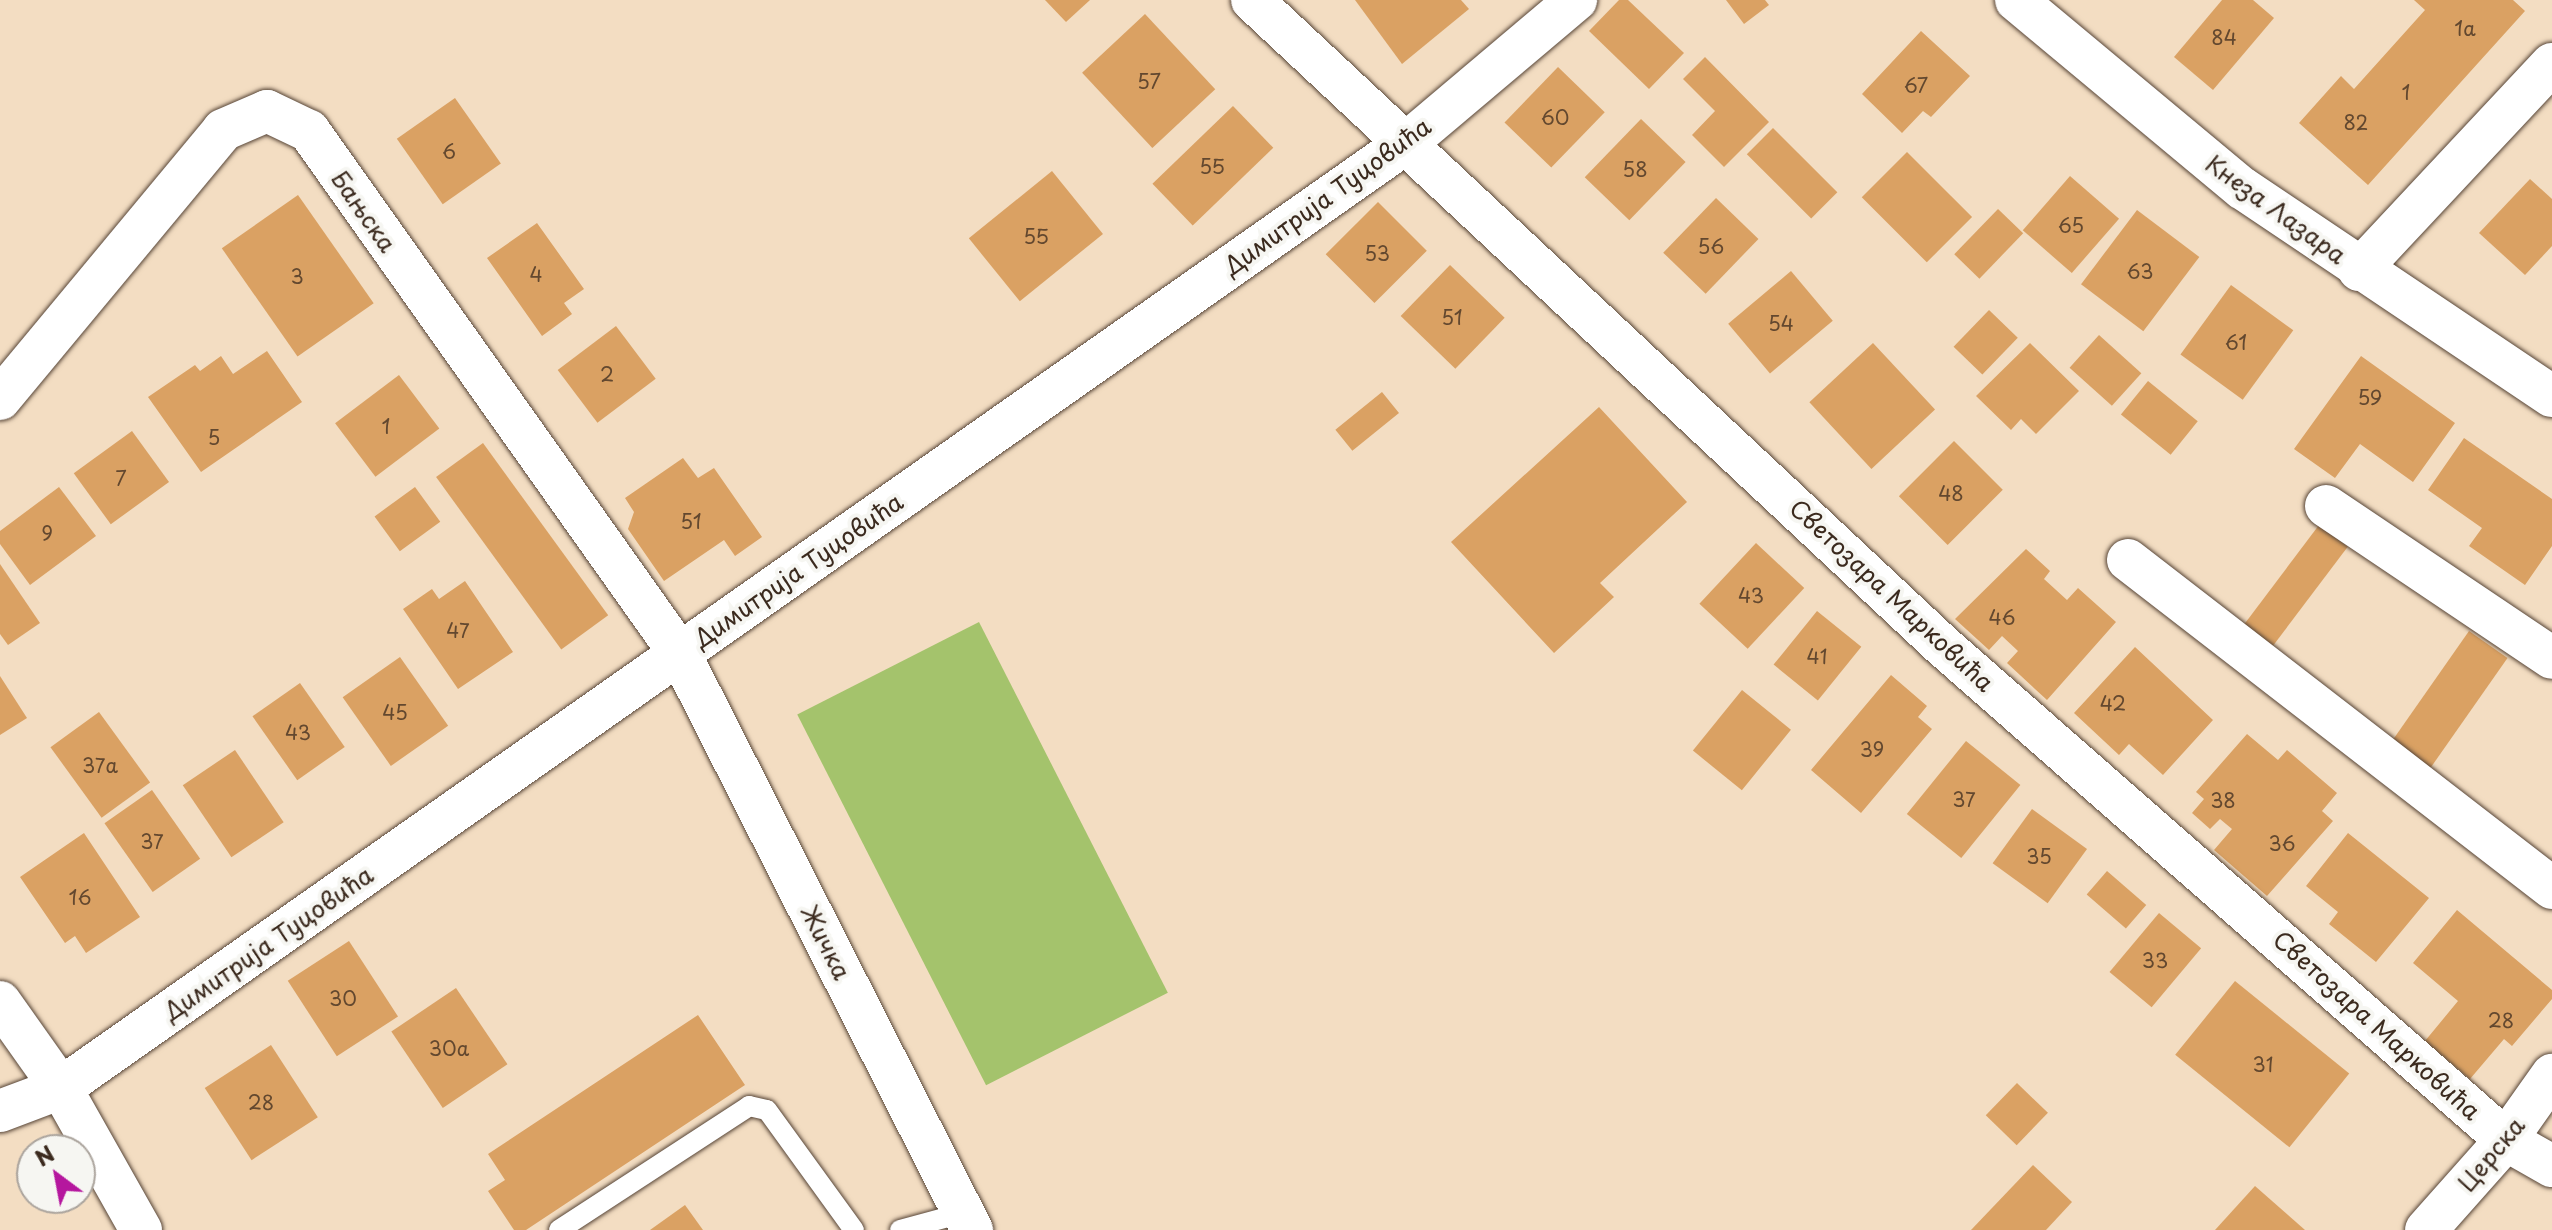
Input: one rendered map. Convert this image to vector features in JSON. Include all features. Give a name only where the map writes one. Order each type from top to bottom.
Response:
[{"type":"street","name":"Светозара Марковића","points":[[1252,0],[1409,141],[1944,647],[2506,1140],[2552,1166]]},
{"type":"street","name":"Димитрија Туцовића","points":[[0,1111],[61,1088],[1409,141],[1576,0]]},
{"type":"street","name":"Кнеза Лазара","points":[[2044,9],[2242,188],[2359,270],[2552,396]]},
{"type":"street","points":[[2359,270],[2552,64]]},
{"type":"street","name":"Бањска","points":[[0,399],[223,130],[246,115],[267,111],[284,115],[309,131],[680,654]]},
{"type":"street","points":[[2326,506],[2552,658]]},
{"type":"street","points":[[2128,560],[2552,888]]},
{"type":"street","name":"Жичка","points":[[680,654],[967,1222]]},
{"type":"street","points":[[0,1002],[61,1088],[141,1230]]},
{"type":"street","name":"Церска","points":[[2426,1230],[2506,1140],[2552,1075]]},
{"type":"lane","points":[[559,1230],[749,1106],[767,1110],[854,1230]]},
{"type":"lane","points":[[900,1230],[967,1222]]},
{"type":"green space","points":[[979,622],[1168,993],[986,1085],[797,715]]},
{"type":"building","points":[[1045,0],[1090,0],[1066,22]]},
{"type":"building","points":[[1355,0],[1461,0],[1469,9],[1402,64]]},
{"type":"building","points":[[1619,0],[1628,0],[1684,53],[1649,89],[1589,31]]},
{"type":"building","points":[[1726,0],[1765,0],[1769,5],[1744,24]]},
{"type":"building","points":[[2222,0],[2253,0],[2274,18],[2213,90],[2174,57]]},
{"type":"building","points":[[2414,0],[2513,0],[2525,11],[2368,185],[2299,123],[2341,76],[2354,89],[2425,10]]},
{"type":"building","points":[[1145,14],[1215,89],[1152,148],[1082,73]]},
{"type":"building","points":[[1921,31],[1970,76],[1931,117],[1923,111],[1902,133],[1862,94]]},
{"type":"building","points":[[1705,57],[1769,122],[1724,167],[1692,135],[1715,111],[1683,79]]},
{"type":"building","points":[[1558,67],[1605,112],[1551,168],[1505,122]]},
{"type":"building","points":[[455,98],[501,164],[443,204],[397,139]]},
{"type":"building","points":[[1233,106],[1273,148],[1193,226],[1152,184]]},
{"type":"building","points":[[1641,119],[1686,162],[1629,220],[1585,177]]},
{"type":"building","points":[[1773,128],[1837,192],[1811,219],[1747,154]]},
{"type":"building","points":[[1907,152],[1972,217],[1927,262],[1862,197]]},
{"type":"building","points":[[1052,171],[1103,234],[1020,301],[969,238]]},
{"type":"building","points":[[2070,176],[2119,219],[2072,273],[2023,230]]},
{"type":"building","points":[[2530,179],[2552,199],[2552,246],[2525,275],[2479,233]]},
{"type":"building","points":[[298,195],[374,303],[298,356],[222,248]]},
{"type":"building","points":[[1716,198],[1758,239],[1706,294],[1663,253]]},
{"type":"building","points":[[1378,202],[1427,251],[1374,303],[1326,254]]},
{"type":"building","points":[[1998,209],[2023,233],[1979,279],[1954,254]]},
{"type":"building","points":[[2137,210],[2199,257],[2143,331],[2081,284]]},
{"type":"building","points":[[537,223],[584,289],[564,303],[572,314],[542,336],[487,258]]},
{"type":"building","points":[[1450,265],[1505,318],[1455,369],[1401,316]]},
{"type":"building","points":[[1791,271],[1833,321],[1770,374],[1728,324]]},
{"type":"building","points":[[2231,285],[2293,330],[2243,400],[2180,355]]},
{"type":"building","points":[[1989,310],[2018,338],[1982,374],[1954,347]]},
{"type":"building","points":[[616,326],[656,379],[597,423],[558,370]]},
{"type":"building","points":[[2099,335],[2141,373],[2112,406],[2070,368]]},
{"type":"building","points":[[1873,343],[1935,410],[1871,469],[1809,402]]},
{"type":"building","points":[[2030,343],[2079,391],[2036,434],[2021,419],[2011,430],[1976,396]]},
{"type":"building","points":[[267,351],[302,402],[201,472],[148,397],[195,365],[200,371],[221,356],[233,374]]},
{"type":"building","points":[[2361,356],[2455,423],[2413,482],[2360,444],[2335,478],[2294,449]]},
{"type":"building","points":[[399,375],[439,429],[375,477],[335,423]]},
{"type":"building","points":[[2148,381],[2198,421],[2171,455],[2121,414]]},
{"type":"building","points":[[1382,392],[1399,413],[1352,451],[1335,430]]},
{"type":"building","points":[[1599,407],[1687,502],[1600,583],[1614,597],[1554,653],[1451,542]]},
{"type":"building","points":[[132,431],[169,482],[111,524],[74,473]]},
{"type":"building","points":[[2464,438],[2552,499],[2552,546],[2525,585],[2469,546],[2482,528],[2428,490]]},
{"type":"building","points":[[1954,441],[2003,490],[1948,545],[1899,496]]},
{"type":"building","points":[[483,443],[608,615],[561,649],[436,477]]},
{"type":"building","points":[[683,458],[698,478],[714,468],[762,537],[735,556],[724,540],[664,581],[628,529],[634,512],[625,498]]},
{"type":"building","points":[[59,487],[96,536],[30,585],[0,544],[0,531]]},
{"type":"building","points":[[415,487],[440,522],[400,551],[375,516]]},
{"type":"building","points":[[2319,525],[2348,547],[2271,648],[2243,626]]},
{"type":"building","points":[[1756,543],[1804,588],[1748,649],[1699,604]]},
{"type":"building","points":[[2026,549],[2050,571],[2044,579],[2067,600],[2078,588],[2116,622],[2047,700],[2007,663],[2018,651],[2002,636],[1989,650],[1955,619]]},
{"type":"building","points":[[0,564],[40,623],[8,645],[0,634]]},
{"type":"building","points":[[465,581],[513,652],[458,689],[403,609],[432,589],[439,599]]},
{"type":"building","points":[[1817,611],[1861,647],[1818,700],[1774,665]]},
{"type":"building","points":[[2469,631],[2508,658],[2429,769],[2391,742]]},
{"type":"building","points":[[2135,647],[2213,720],[2163,775],[2129,744],[2119,755],[2074,713]]},
{"type":"building","points":[[400,657],[448,726],[391,766],[343,697]]},
{"type":"building","points":[[1891,675],[1927,706],[1918,717],[1932,729],[1861,813],[1811,770]]},
{"type":"building","points":[[0,676],[27,718],[0,735]]},
{"type":"building","points":[[300,683],[345,747],[297,780],[252,716]]},
{"type":"building","points":[[1742,690],[1791,730],[1742,790],[1693,751]]},
{"type":"building","points":[[99,712],[150,782],[102,818],[50,747]]},
{"type":"building","points":[[2247,734],[2278,760],[2287,750],[2337,793],[2322,811],[2333,821],[2267,896],[2214,850],[2232,829],[2220,819],[2210,829],[2192,813],[2204,799],[2196,792]]},
{"type":"building","points":[[1966,741],[2020,785],[1961,858],[1907,814]]},
{"type":"building","points":[[235,750],[284,822],[231,857],[183,785]]},
{"type":"building","points":[[152,790],[200,859],[153,892],[104,823]]},
{"type":"building","points":[[2032,809],[2087,849],[2048,903],[1993,863]]},
{"type":"building","points":[[84,833],[140,917],[86,953],[75,936],[65,943],[20,877]]},
{"type":"building","points":[[2348,833],[2429,898],[2376,962],[2329,924],[2338,912],[2306,886]]},
{"type":"building","points":[[2107,871],[2146,905],[2126,929],[2087,894]]},
{"type":"building","points":[[2457,910],[2552,990],[2552,999],[2512,1046],[2504,1039],[2470,1079],[2425,1041],[2458,1001],[2413,963]]},
{"type":"building","points":[[2159,913],[2201,948],[2152,1007],[2110,972]]},
{"type":"building","points":[[349,941],[398,1016],[337,1056],[288,981]]},
{"type":"building","points":[[2235,981],[2349,1074],[2289,1147],[2175,1055]]},
{"type":"building","points":[[456,988],[507,1064],[443,1108],[391,1032]]},
{"type":"building","points":[[698,1015],[745,1085],[526,1230],[514,1230],[488,1191],[505,1180],[488,1154]]},
{"type":"building","points":[[271,1045],[318,1117],[252,1160],[205,1088]]},
{"type":"building","points":[[2017,1083],[2048,1113],[2017,1145],[1986,1115]]},
{"type":"building","points":[[2033,1165],[2072,1202],[2046,1230],[1971,1230]]},
{"type":"building","points":[[2255,1186],[2305,1230],[2215,1230]]},
{"type":"building","points":[[685,1205],[703,1230],[650,1230]]}]
